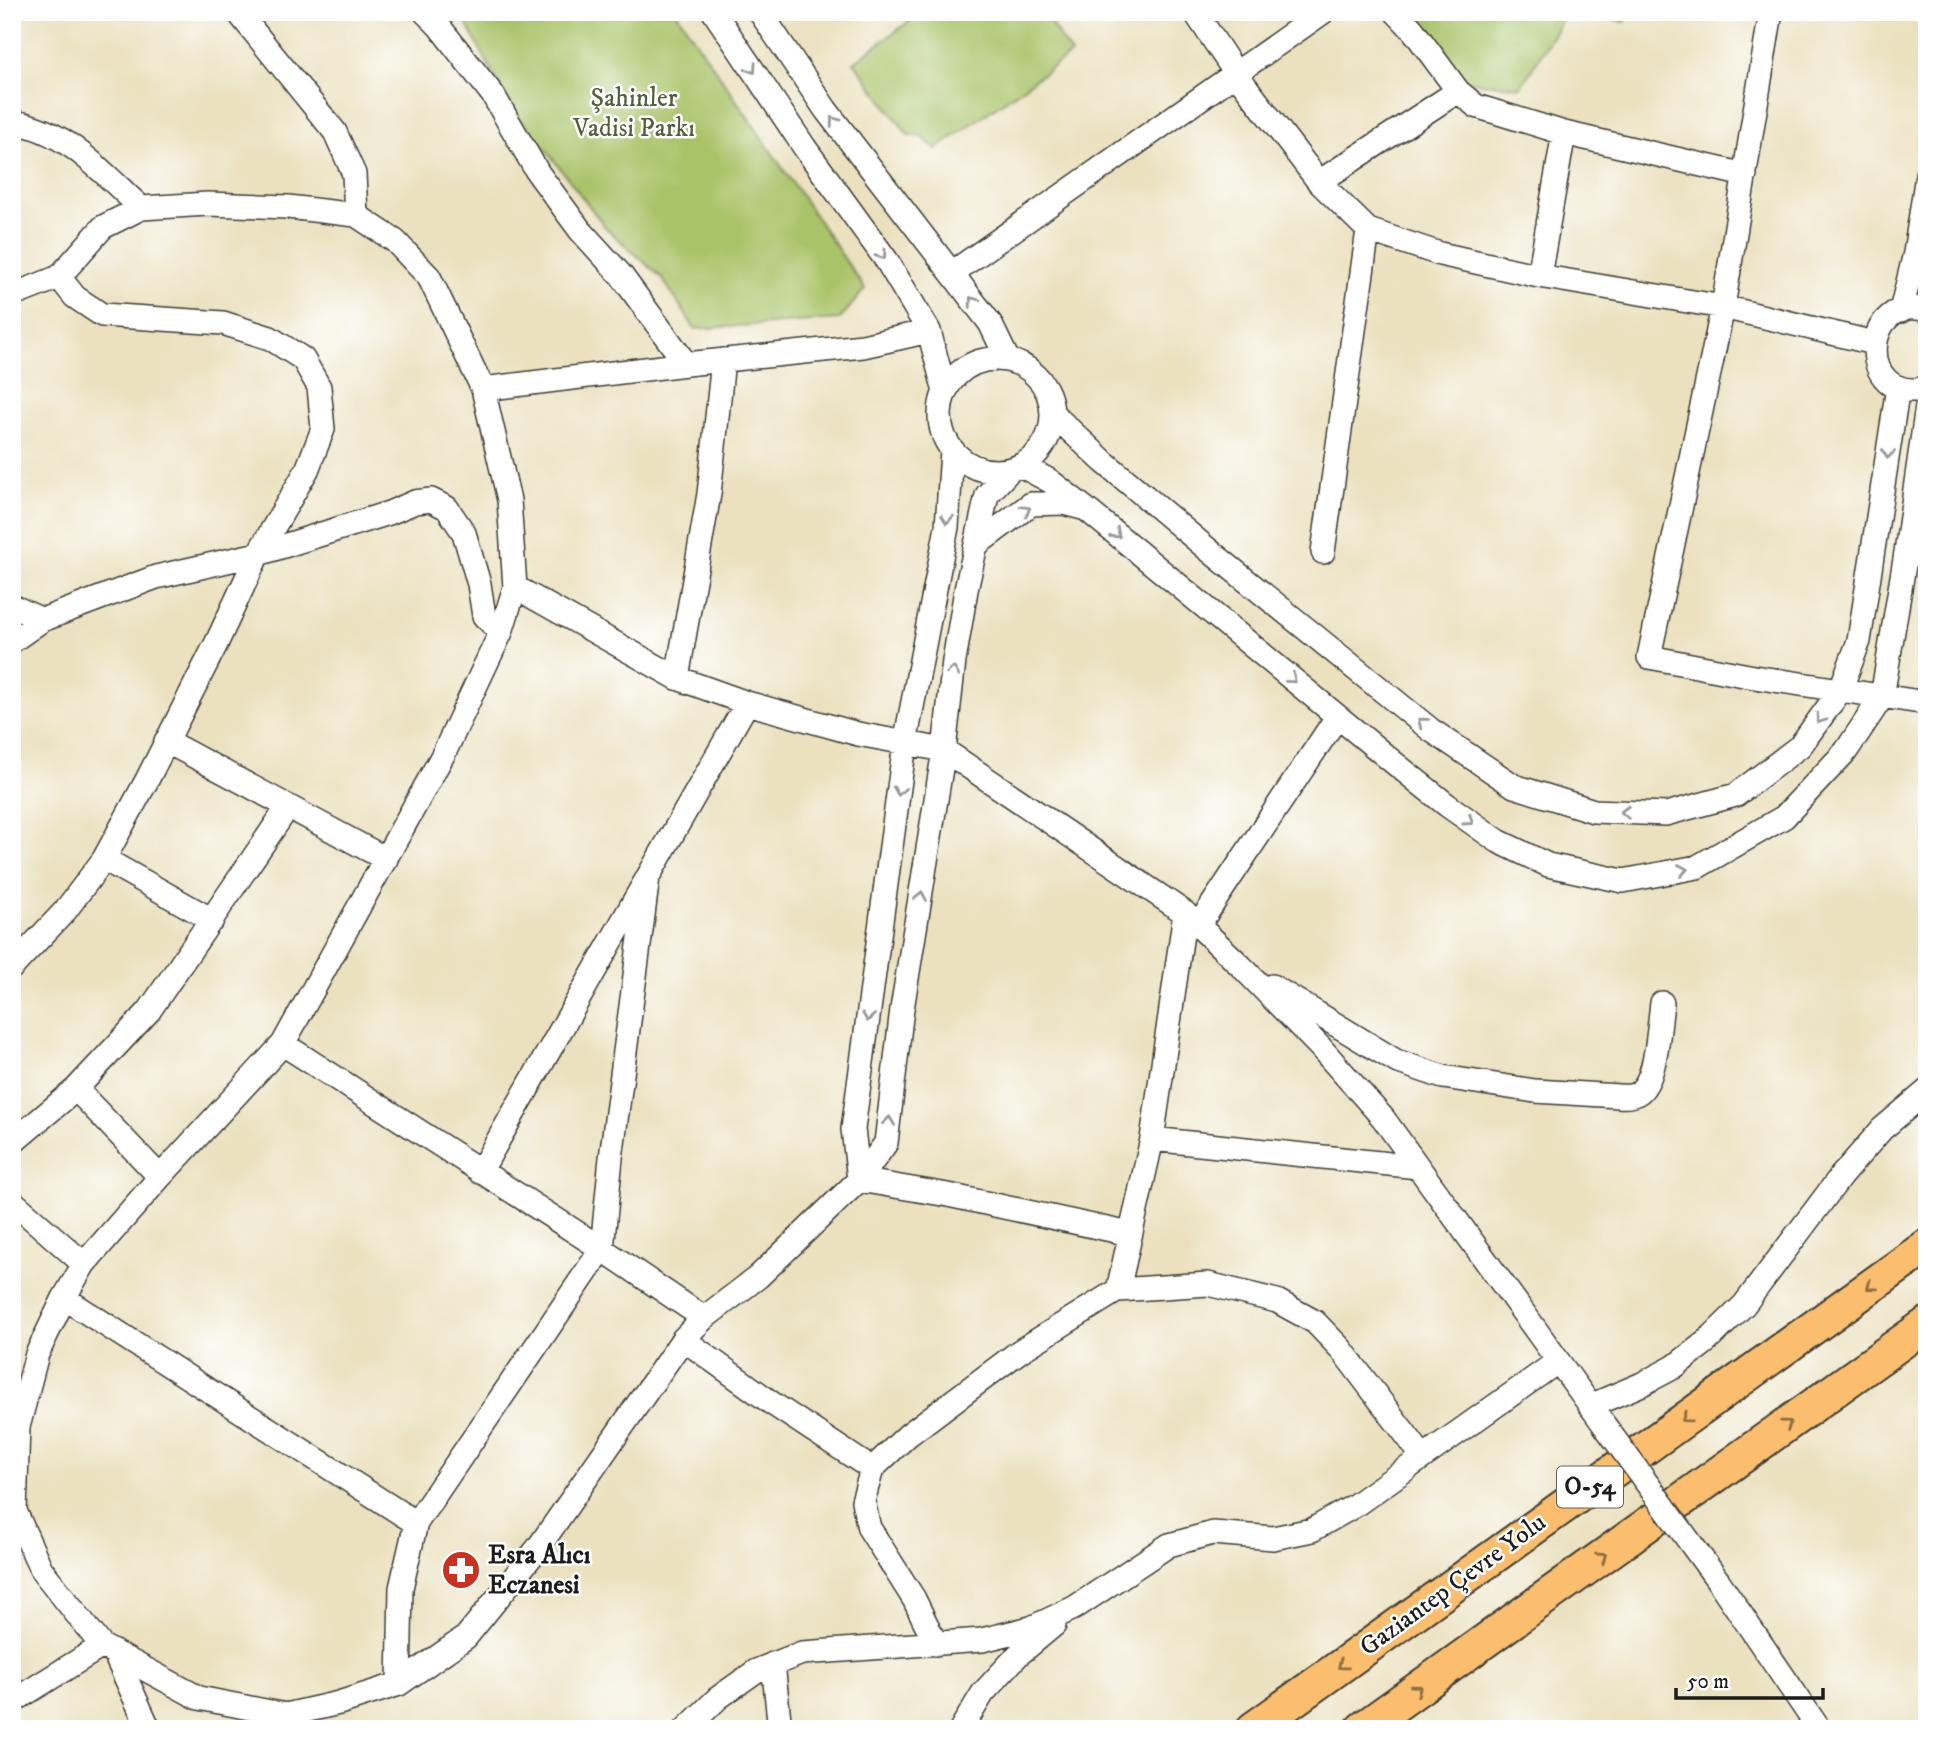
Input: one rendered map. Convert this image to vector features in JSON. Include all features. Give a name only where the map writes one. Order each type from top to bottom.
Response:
[{"type":"highway","name":"Gaziantep Çevre Yolu","points":[[1253,1729],[1927,1246]]},
{"type":"highway","name":"O-54","points":[[1362,1729],[1927,1324]]},
{"type":"street","points":[[238,12],[335,132],[354,174],[356,215]]},
{"type":"street","points":[[425,12],[493,95],[538,173],[580,230],[621,275],[686,364]]},
{"type":"street","points":[[714,12],[805,148],[887,261],[929,331],[945,392]]},
{"type":"street","points":[[1195,12],[1237,75],[1319,183],[1368,230],[1440,254],[1539,276],[1723,307],[1874,343]]},
{"type":"street","points":[[952,273],[1323,12]]},
{"type":"street","points":[[1396,12],[1413,30],[1458,91],[1476,106],[1564,133],[1745,175]]},
{"type":"street","points":[[1771,12],[1723,307],[1649,657],[1840,691],[1927,703]]},
{"type":"street","points":[[764,14],[826,110],[990,323],[1008,359]]},
{"type":"street","points":[[1319,183],[1458,91]]},
{"type":"street","points":[[12,122],[58,136],[89,160],[141,208]]},
{"type":"street","points":[[1539,276],[1564,133]]},
{"type":"street","points":[[1901,311],[1915,253],[1927,174]]},
{"type":"street","points":[[12,289],[24,291],[59,277],[103,227],[141,208],[208,204],[288,207],[356,215],[395,241],[429,277],[483,389],[509,500],[515,587],[501,632],[444,753],[386,859],[283,1044],[84,1264],[37,1354],[18,1427],[13,1512],[41,1569],[108,1649],[149,1729]]},
{"type":"street","points":[[1323,552],[1368,230]]},
{"type":"street","points":[[12,967],[65,911],[104,859],[217,642],[258,554],[307,470],[323,429],[319,387],[303,359],[270,338],[223,323],[102,315],[75,297],[59,277]]},
{"type":"street","points":[[1927,310],[1901,311],[1883,323],[1874,343],[1874,354],[1882,374],[1898,387],[1908,390],[1927,388]]},
{"type":"street","points":[[483,389],[863,346],[929,331]]},
{"type":"street","points":[[108,1649],[200,1698],[286,1715],[339,1703],[399,1684],[466,1637],[538,1548],[682,1339],[704,1318],[758,1277],[859,1180],[886,1143],[902,1009],[944,750],[954,660],[987,495],[1016,468],[1032,458],[1048,439],[1053,414],[1047,389],[1040,379],[1020,363],[1008,359],[983,360],[960,371],[945,392],[941,404],[941,429],[953,451],[972,467],[984,470],[1016,468],[1049,481],[1337,717],[1447,805],[1498,841],[1548,865],[1623,881],[1697,867],[1784,817],[1846,751],[1882,697],[1927,406]]},
{"type":"street","points":[[677,678],[709,494],[723,360]]},
{"type":"street","points":[[1053,414],[1103,461],[1431,730],[1514,786],[1594,811],[1666,814],[1736,795],[1800,746],[1840,691],[1858,641],[1898,387]]},
{"type":"street","points":[[859,1180],[853,1129],[905,743],[947,527],[953,451]]},
{"type":"street","points":[[12,641],[42,620],[156,577],[258,554],[431,499],[447,508],[464,533],[479,584],[484,616],[501,632]]},
{"type":"street","points":[[976,545],[1031,504],[1063,503],[1086,509]]},
{"type":"street","points":[[515,587],[677,678],[747,703],[858,734],[944,750],[1191,920],[1241,966],[1321,1048],[1383,1118],[1719,1582],[1819,1729]]},
{"type":"street","points":[[12,606],[42,620]]},
{"type":"street","points":[[480,1172],[747,703]]},
{"type":"street","points":[[1118,1290],[1152,1139],[1191,920],[1337,717]]},
{"type":"street","points":[[166,741],[386,859]]},
{"type":"street","points":[[12,1143],[76,1089],[149,1011],[288,807]]},
{"type":"street","points":[[104,859],[212,920]]},
{"type":"street","points":[[399,1684],[401,1587],[416,1523],[602,1249],[611,1158],[648,877]]},
{"type":"street","points":[[1241,966],[1396,1062],[1443,1077],[1535,1091],[1631,1097],[1644,1089],[1651,1074],[1662,1003]]},
{"type":"street","points":[[283,1044],[602,1249],[704,1318]]},
{"type":"street","points":[[76,1089],[160,1177]]},
{"type":"street","points":[[1590,1406],[1674,1367],[1706,1342],[1744,1305],[1840,1176],[1882,1129],[1927,1091]]},
{"type":"street","points":[[1152,1139],[1418,1167]]},
{"type":"street","points":[[859,1180],[948,1195],[1130,1234]]},
{"type":"street","points":[[12,1201],[84,1264]]},
{"type":"street","points":[[936,1644],[915,1599],[869,1528],[863,1501],[872,1469],[908,1435],[1020,1351],[1118,1290],[1208,1284],[1277,1301],[1315,1322],[1341,1349],[1423,1457]]},
{"type":"street","points":[[64,1298],[416,1523]]},
{"type":"street","points":[[682,1339],[773,1404],[872,1469]]},
{"type":"street","points":[[961,1729],[983,1693],[1018,1655],[1074,1608],[1169,1545],[1213,1533],[1273,1538],[1312,1530],[1354,1506],[1558,1362]]},
{"type":"street","points":[[686,1729],[718,1698],[756,1671],[802,1653],[982,1640],[1031,1628],[1074,1608]]},
{"type":"street","points":[[12,1702],[108,1649]]},
{"type":"street","points":[[773,1664],[780,1729]]},
{"type":"green space","name":"Şahinler Vadisi Parkı","points":[[460,12],[676,12],[865,289],[840,319],[695,329],[662,278],[606,228],[513,110]]},
{"type":"green space","points":[[922,12],[1043,12],[1071,54],[936,149],[922,137],[908,135],[854,62]]},
{"type":"green space","points":[[1396,12],[1567,12],[1521,87],[1449,80]]},
{"type":"green space","points":[[1587,12],[1627,12],[1625,22]]},
{"type":"place","name":"Esra Alıcı Eczanesi","points":[[461,1570]]}]
